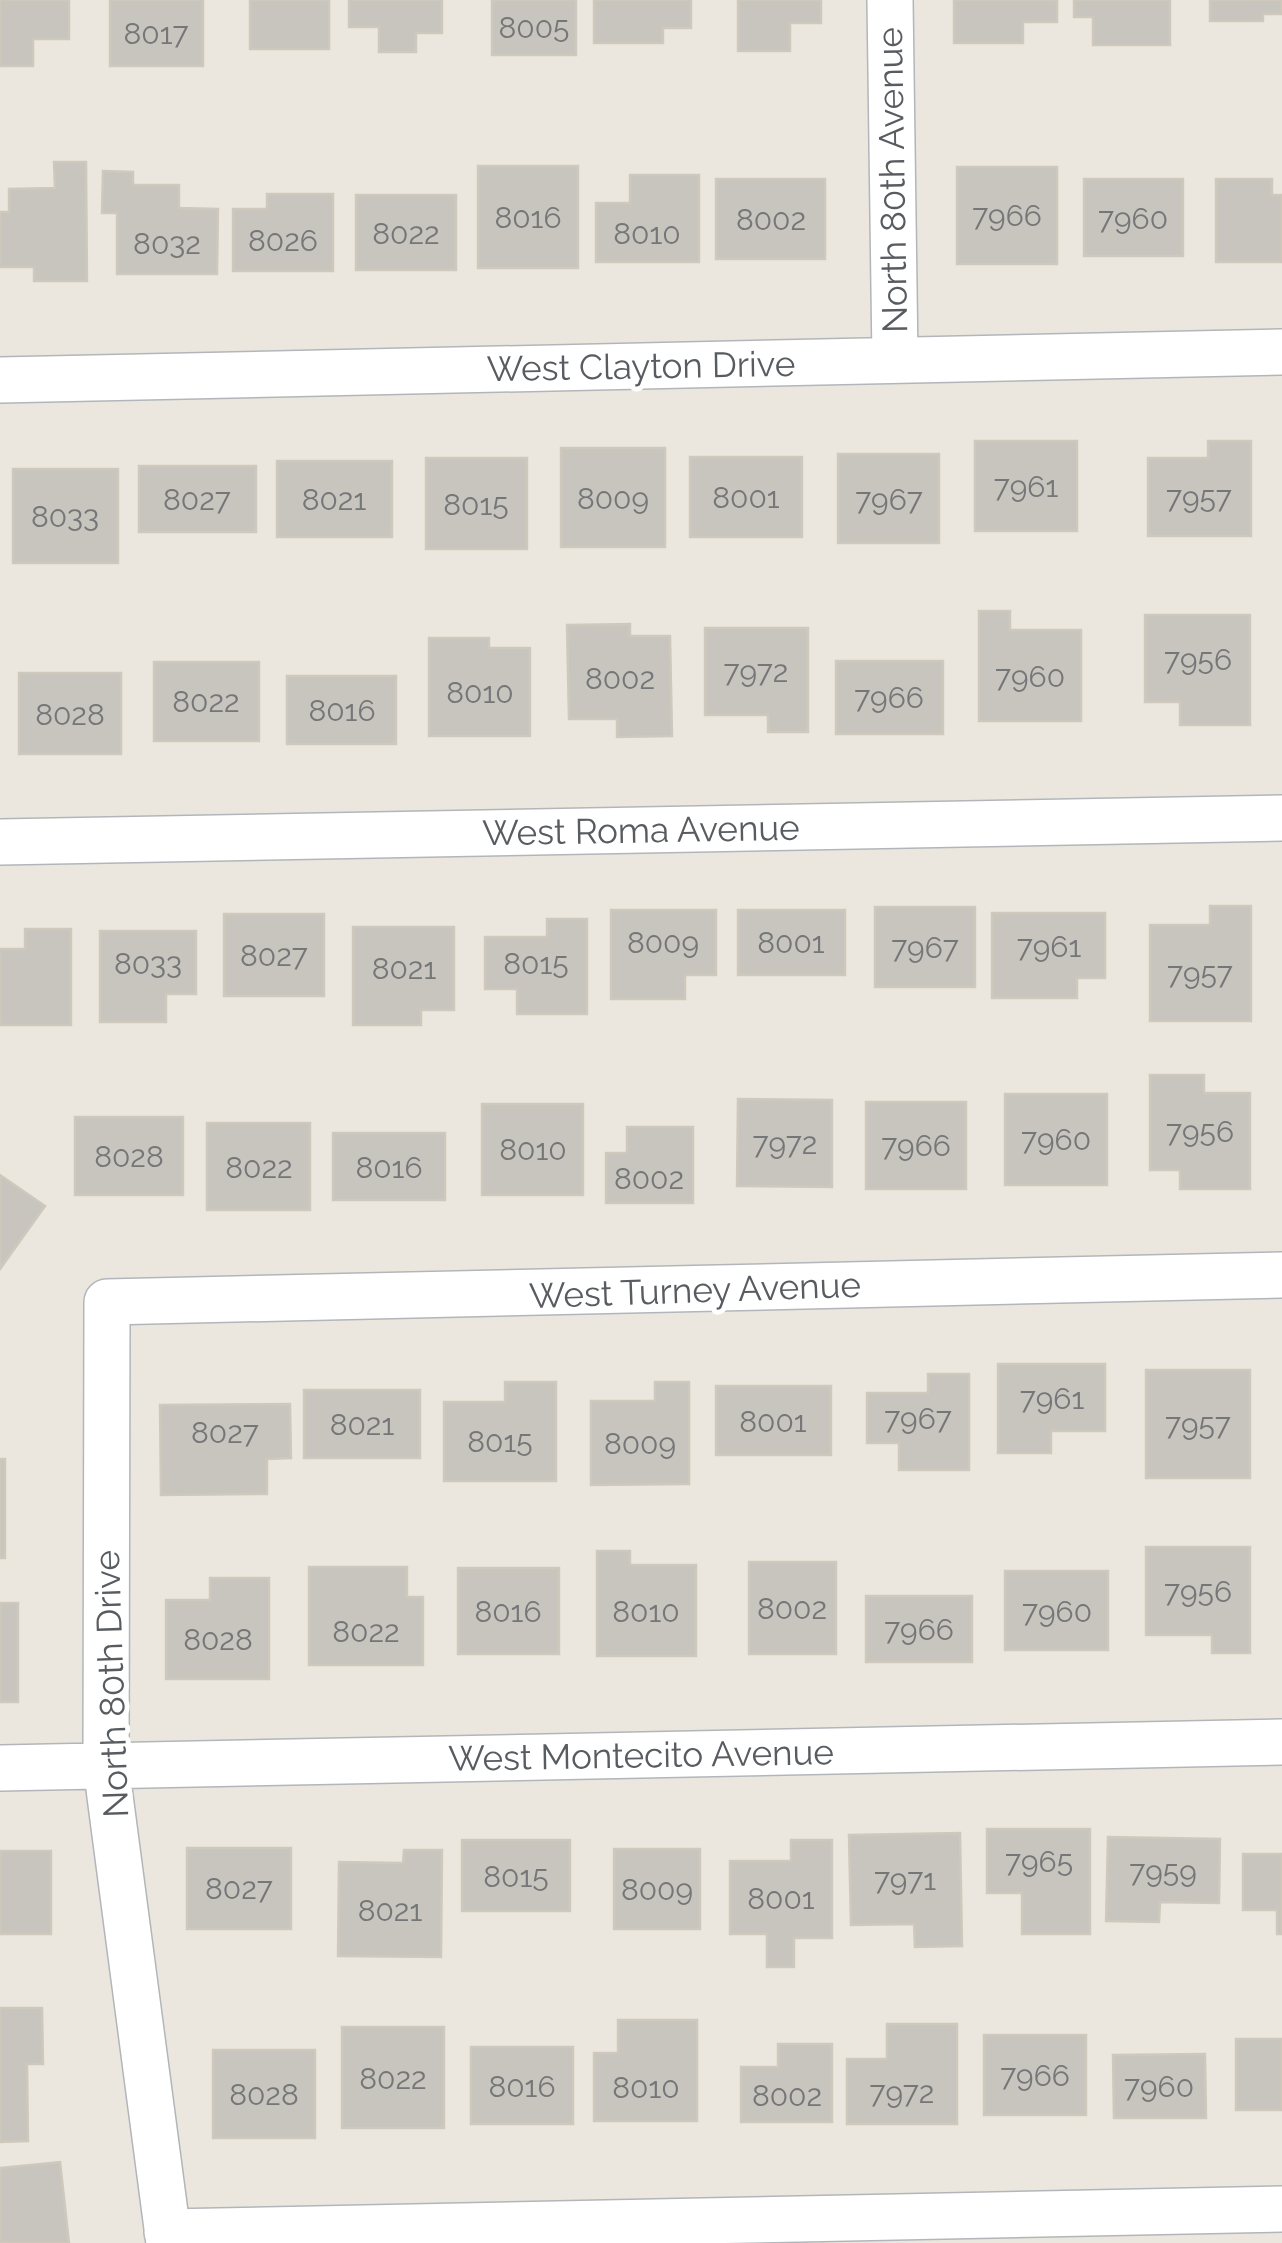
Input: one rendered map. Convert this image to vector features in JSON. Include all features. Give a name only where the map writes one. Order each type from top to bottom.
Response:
[{"type":"street","name":"North 80th Avenue","points":[[890,0],[895,360]]},
{"type":"street","name":"West Clayton Drive","points":[[0,380],[1282,352]]},
{"type":"street","name":"West Roma Avenue","points":[[0,842],[1282,818]]},
{"type":"street","name":"West Turney Avenue","points":[[107,1302],[1282,1275]]},
{"type":"street","name":"North 80th Drive","points":[[107,1302],[106,1766],[168,2237]]},
{"type":"street","name":"West Montecito Avenue","points":[[0,1768],[1282,1742]]},
{"type":"street","points":[[168,2237],[1282,2209]]},
{"type":"building","points":[[0,0],[69,0],[69,39],[33,39],[33,66],[0,66]]},
{"type":"building","points":[[110,0],[203,0],[203,66],[110,66]]},
{"type":"building","points":[[250,0],[329,0],[329,49],[250,49]]},
{"type":"building","points":[[349,0],[442,0],[442,33],[416,33],[416,52],[379,52],[379,27],[349,27]]},
{"type":"building","points":[[492,0],[576,0],[576,55],[492,55]]},
{"type":"building","points":[[594,0],[691,0],[691,28],[663,28],[663,43],[594,43]]},
{"type":"building","points":[[738,0],[821,0],[821,23],[790,23],[790,51],[738,51]]},
{"type":"building","points":[[954,0],[1057,0],[1057,22],[1023,22],[1023,43],[954,43]]},
{"type":"building","points":[[1074,0],[1170,0],[1170,45],[1093,45],[1093,17],[1074,17]]},
{"type":"building","points":[[1210,0],[1282,0],[1282,14],[1263,14],[1263,21],[1210,21]]},
{"type":"building","points":[[54,162],[86,162],[87,281],[34,281],[34,267],[0,267],[0,212],[9,212],[9,189],[55,188]]},
{"type":"building","points":[[478,166],[578,166],[578,268],[478,268]]},
{"type":"building","points":[[957,167],[1057,167],[1057,264],[957,264]]},
{"type":"building","points":[[103,171],[133,172],[133,185],[179,185],[179,208],[218,209],[217,274],[117,274],[117,213],[102,213]]},
{"type":"building","points":[[630,175],[699,175],[699,262],[596,262],[596,203],[630,203]]},
{"type":"building","points":[[716,179],[825,179],[825,259],[716,259]]},
{"type":"building","points":[[1084,179],[1183,179],[1183,256],[1084,256]]},
{"type":"building","points":[[1216,179],[1272,179],[1272,195],[1282,195],[1282,262],[1216,262]]},
{"type":"building","points":[[267,194],[333,194],[333,271],[233,271],[233,209],[267,209]]},
{"type":"building","points":[[356,195],[456,195],[456,270],[356,270]]},
{"type":"building","points":[[975,441],[1077,441],[1077,531],[975,531]]},
{"type":"building","points":[[1208,441],[1251,441],[1251,536],[1148,536],[1148,458],[1208,458]]},
{"type":"building","points":[[561,448],[665,448],[665,547],[561,547]]},
{"type":"building","points":[[838,454],[939,454],[939,543],[838,543]]},
{"type":"building","points":[[690,457],[802,457],[802,537],[690,537]]},
{"type":"building","points":[[426,458],[527,458],[527,549],[426,549]]},
{"type":"building","points":[[277,461],[392,461],[392,537],[277,537]]},
{"type":"building","points":[[139,466],[256,466],[256,532],[139,532]]},
{"type":"building","points":[[13,469],[118,469],[118,563],[13,563]]},
{"type":"building","points":[[979,611],[1010,611],[1010,630],[1081,630],[1081,721],[979,721]]},
{"type":"building","points":[[1145,615],[1250,615],[1250,725],[1180,725],[1180,702],[1145,702]]},
{"type":"building","points":[[630,624],[630,636],[670,636],[672,736],[617,737],[617,719],[569,719],[567,625]]},
{"type":"building","points":[[705,628],[808,628],[808,732],[768,732],[768,715],[705,715]]},
{"type":"building","points":[[429,638],[489,638],[489,648],[530,648],[530,736],[429,736]]},
{"type":"building","points":[[836,661],[943,661],[943,734],[836,734]]},
{"type":"building","points":[[154,662],[259,662],[259,741],[154,741]]},
{"type":"building","points":[[19,673],[121,673],[121,754],[19,754]]},
{"type":"building","points":[[287,676],[396,676],[396,744],[287,744]]},
{"type":"building","points":[[1210,906],[1251,906],[1251,1021],[1150,1021],[1150,925],[1210,925]]},
{"type":"building","points":[[875,907],[975,907],[975,987],[875,987]]},
{"type":"building","points":[[611,910],[716,910],[716,975],[685,975],[685,999],[611,999]]},
{"type":"building","points":[[738,910],[845,910],[845,975],[738,975]]},
{"type":"building","points":[[992,913],[1105,913],[1105,978],[1077,978],[1077,998],[992,998]]},
{"type":"building","points":[[224,914],[324,914],[324,996],[224,996]]},
{"type":"building","points":[[547,919],[587,919],[587,1014],[517,1014],[517,989],[485,989],[485,937],[547,937]]},
{"type":"building","points":[[353,927],[454,927],[454,1010],[421,1010],[421,1025],[353,1025]]},
{"type":"building","points":[[25,929],[71,929],[71,1025],[0,1025],[0,949],[25,949]]},
{"type":"building","points":[[100,931],[196,931],[196,994],[166,994],[166,1022],[100,1022]]},
{"type":"building","points":[[1150,1075],[1204,1075],[1204,1093],[1250,1093],[1250,1189],[1180,1189],[1180,1170],[1150,1170]]},
{"type":"building","points":[[1005,1094],[1107,1094],[1107,1185],[1005,1185]]},
{"type":"building","points":[[738,1099],[832,1100],[832,1187],[737,1186]]},
{"type":"building","points":[[866,1102],[966,1102],[966,1189],[866,1189]]},
{"type":"building","points":[[482,1104],[583,1104],[583,1195],[482,1195]]},
{"type":"building","points":[[75,1117],[183,1117],[183,1195],[75,1195]]},
{"type":"building","points":[[207,1123],[310,1123],[310,1210],[207,1210]]},
{"type":"building","points":[[627,1127],[693,1127],[693,1203],[606,1203],[606,1153],[627,1153]]},
{"type":"building","points":[[333,1133],[445,1133],[445,1200],[333,1200]]},
{"type":"building","points":[[0,1175],[45,1206],[0,1269]]},
{"type":"building","points":[[998,1364],[1105,1364],[1105,1431],[1051,1431],[1051,1453],[998,1453]]},
{"type":"building","points":[[1146,1370],[1250,1370],[1250,1478],[1146,1478]]},
{"type":"building","points":[[928,1374],[969,1374],[969,1470],[899,1470],[899,1443],[867,1443],[867,1393],[928,1393]]},
{"type":"building","points":[[505,1382],[556,1382],[556,1481],[444,1481],[444,1402],[505,1402]]},
{"type":"building","points":[[655,1382],[689,1382],[689,1484],[591,1485],[591,1401],[655,1401]]},
{"type":"building","points":[[716,1386],[831,1386],[831,1455],[716,1455]]},
{"type":"building","points":[[304,1390],[420,1390],[420,1458],[304,1458]]},
{"type":"building","points":[[290,1404],[291,1458],[267,1459],[267,1494],[161,1495],[160,1405]]},
{"type":"building","points":[[0,1459],[5,1459],[5,1558],[0,1558]]},
{"type":"building","points":[[1146,1547],[1250,1547],[1250,1653],[1212,1653],[1212,1635],[1146,1635]]},
{"type":"building","points":[[597,1551],[630,1551],[630,1565],[696,1565],[696,1656],[597,1656]]},
{"type":"building","points":[[749,1562],[836,1562],[836,1654],[749,1654]]},
{"type":"building","points":[[309,1567],[407,1567],[407,1597],[423,1597],[423,1665],[309,1665]]},
{"type":"building","points":[[458,1568],[559,1568],[559,1654],[458,1654]]},
{"type":"building","points":[[1005,1571],[1108,1571],[1108,1650],[1005,1650]]},
{"type":"building","points":[[210,1578],[269,1578],[269,1679],[166,1679],[166,1600],[210,1600]]},
{"type":"building","points":[[866,1596],[972,1596],[972,1662],[866,1662]]},
{"type":"building","points":[[0,1603],[18,1603],[18,1702],[0,1702]]},
{"type":"building","points":[[987,1829],[1090,1829],[1090,1934],[1022,1934],[1022,1893],[987,1893]]},
{"type":"building","points":[[960,1833],[962,1946],[915,1947],[914,1924],[851,1925],[849,1835]]},
{"type":"building","points":[[1108,1837],[1220,1839],[1219,1903],[1160,1902],[1159,1922],[1106,1921]]},
{"type":"building","points":[[462,1840],[570,1840],[570,1911],[462,1911]]},
{"type":"building","points":[[791,1840],[832,1840],[832,1938],[794,1938],[794,1967],[767,1967],[767,1934],[730,1934],[730,1861],[791,1861]]},
{"type":"building","points":[[187,1848],[291,1848],[291,1929],[187,1929]]},
{"type":"building","points":[[614,1849],[700,1849],[700,1929],[614,1929]]},
{"type":"building","points":[[404,1850],[442,1850],[441,1957],[338,1956],[339,1862],[403,1863]]},
{"type":"building","points":[[0,1851],[51,1851],[51,1934],[0,1934]]},
{"type":"building","points":[[1243,1854],[1282,1854],[1282,1934],[1277,1934],[1277,1910],[1243,1910]]},
{"type":"building","points":[[0,2008],[42,2008],[43,2064],[27,2064],[28,2141],[0,2142]]},
{"type":"building","points":[[618,2020],[697,2020],[697,2121],[594,2121],[594,2053],[618,2053]]},
{"type":"building","points":[[887,2024],[957,2024],[957,2124],[847,2124],[847,2059],[887,2059]]},
{"type":"building","points":[[342,2027],[444,2027],[444,2128],[342,2128]]},
{"type":"building","points":[[984,2035],[1086,2035],[1086,2115],[984,2115]]},
{"type":"building","points":[[1236,2039],[1282,2039],[1282,2110],[1236,2110]]},
{"type":"building","points":[[778,2044],[832,2044],[832,2122],[741,2122],[741,2067],[778,2067]]},
{"type":"building","points":[[471,2047],[573,2047],[573,2124],[471,2124]]},
{"type":"building","points":[[213,2050],[315,2050],[315,2138],[213,2138]]},
{"type":"building","points":[[1205,2054],[1206,2118],[1114,2118],[1113,2055]]},
{"type":"building","points":[[60,2162],[69,2243],[0,2243],[0,2168]]}]
